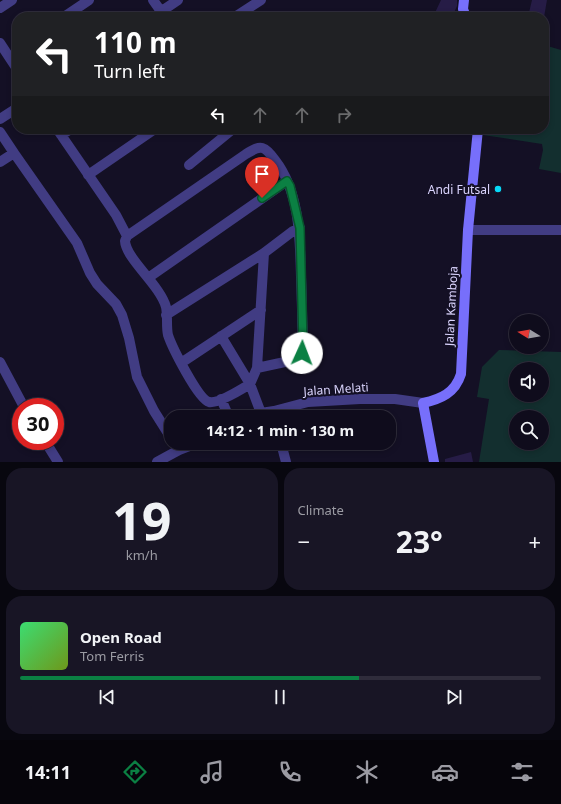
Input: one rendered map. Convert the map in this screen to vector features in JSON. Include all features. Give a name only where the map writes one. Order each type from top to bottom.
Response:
[{"type":"street","points":[[0,8],[12,0]]},
{"type":"street","points":[[71,12],[89,0]]},
{"type":"street","points":[[153,0],[159,12]]},
{"type":"street","points":[[164,12],[178,0]]},
{"type":"street","points":[[243,12],[261,0]]},
{"type":"street","points":[[464,0],[465,12]]},
{"type":"street","points":[[0,43],[12,61]]},
{"type":"street","points":[[8,55],[12,52]]},
{"type":"street","points":[[0,119],[12,111]]},
{"type":"street","points":[[0,132],[76,243],[94,279],[116,304],[122,315],[129,338],[137,377],[154,411],[164,427]]},
{"type":"street","points":[[60,134],[116,215],[127,236]]},
{"type":"street","points":[[88,175],[148,134]]},
{"type":"street","points":[[189,165],[227,134]]},
{"type":"street","name":"Jalan Kamboja","points":[[423,403],[437,400],[453,389],[458,382],[460,374],[468,230],[478,134]]},
{"type":"street","points":[[257,368],[299,358],[302,353],[303,344],[300,228],[290,186],[278,164],[266,149],[256,148],[127,236],[124,241],[126,247],[156,287],[166,307],[168,334],[181,363],[202,398],[210,402],[220,399],[250,384],[257,368],[264,253]]},
{"type":"street","points":[[0,162],[14,153]]},
{"type":"street","points":[[148,278],[287,181]]},
{"type":"street","points":[[166,315],[264,253],[293,231],[300,228]]},
{"type":"street","points":[[468,230],[561,230]]},
{"type":"street","points":[[181,363],[261,310]]},
{"type":"street","points":[[221,336],[250,384],[256,410]]},
{"type":"street","points":[[0,362],[19,398]]},
{"type":"street","points":[[220,399],[226,410]]},
{"type":"street","name":"Jalan Melati","points":[[285,410],[308,402],[329,400],[395,399],[423,403]]},
{"type":"street","points":[[423,403],[434,462]]},
{"type":"street","points":[[51,450],[58,462]]},
{"type":"street","points":[[157,462],[173,450]]},
{"type":"street","points":[[283,450],[286,462]]},
{"type":"green space","points":[[549,46],[561,50],[561,173],[539,169],[543,150],[542,144],[483,135],[549,134]]},
{"type":"green space","points":[[499,350],[509,350],[509,354],[549,354],[549,352],[561,352],[561,462],[479,462],[489,399],[477,397],[482,367]]},
{"type":"building","points":[[441,0],[457,0],[457,6],[454,12],[435,12]]},
{"type":"building","points":[[532,0],[547,0],[545,12],[529,12]]},
{"type":"building","points":[[471,452],[473,462],[445,462],[445,459]]},
{"type":"place","name":"Andi Futsal","points":[[498,189]]},
{"type":"route","points":[[262,198],[287,181],[290,186],[300,228],[302,353]]}]
